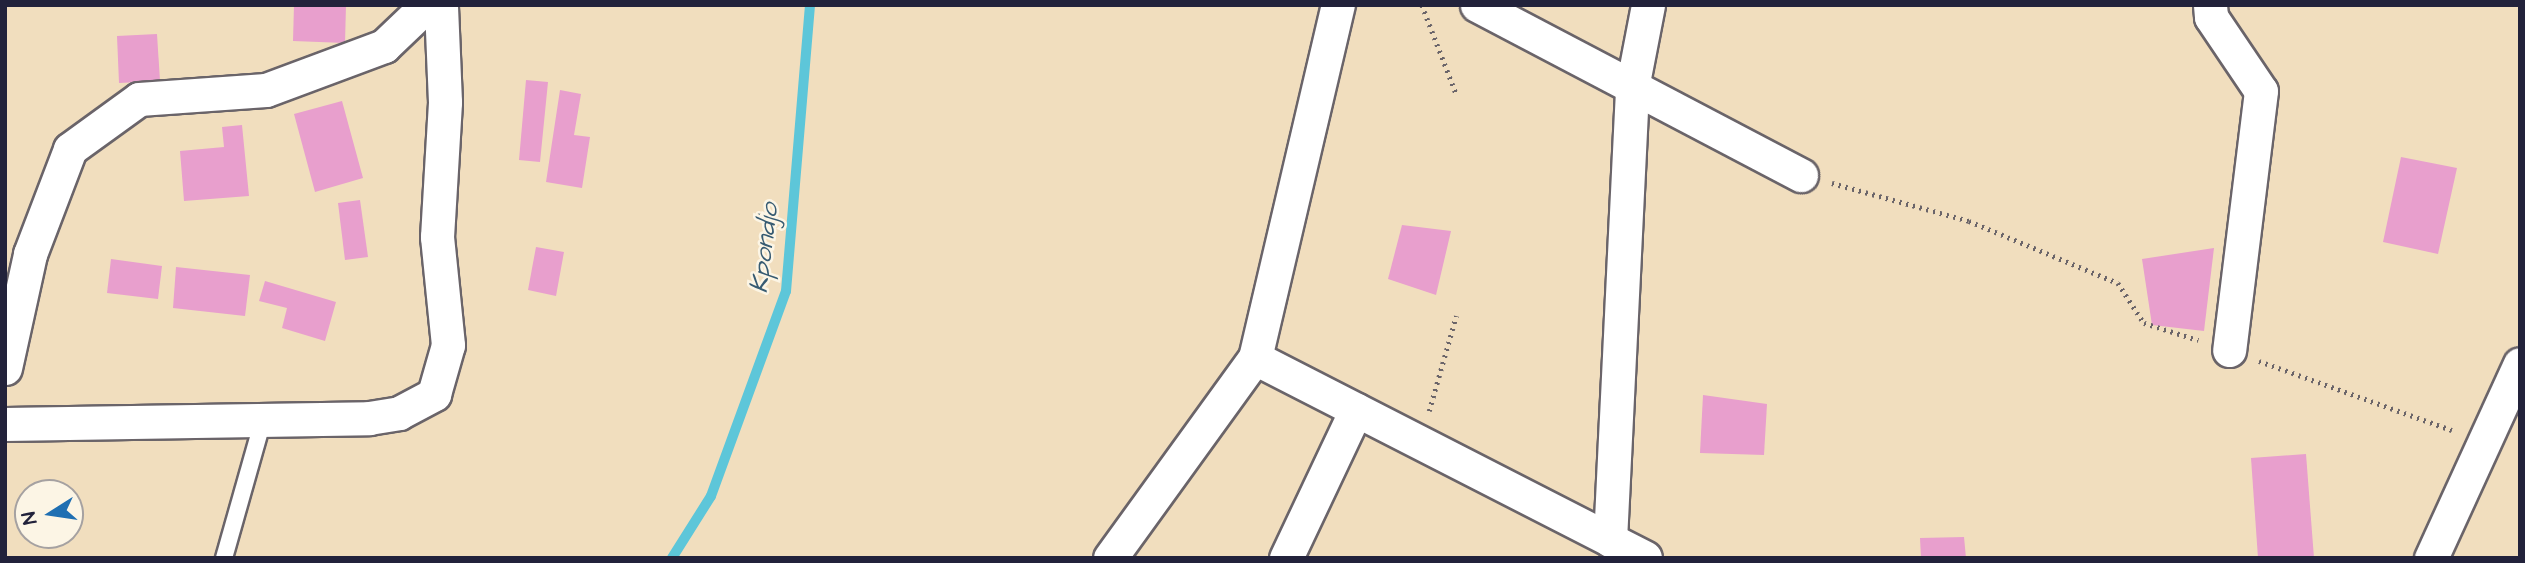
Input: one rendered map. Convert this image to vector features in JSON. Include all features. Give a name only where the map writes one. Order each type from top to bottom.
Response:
[{"type":"street","points":[[5,368],[30,254],[70,149],[139,99],[266,90],[384,46],[427,5]]},
{"type":"street","points":[[5,424],[264,417],[369,418],[399,414],[434,394],[448,345],[438,237],[445,102],[441,5]]},
{"type":"street","points":[[1110,558],[1255,358],[1338,5]]},
{"type":"street","points":[[1477,5],[1801,175]]},
{"type":"street","points":[[1610,540],[1632,88],[1648,5]]},
{"type":"street","points":[[2210,5],[2211,16],[2261,91],[2229,351]]},
{"type":"street","points":[[1255,358],[1645,558]]},
{"type":"street","points":[[2431,558],[2481,440],[2520,364]]},
{"type":"street","points":[[1286,558],[1356,410]]},
{"type":"lane","points":[[224,558],[264,417]]},
{"type":"path","points":[[1422,5],[1456,93]]},
{"type":"path","points":[[1801,175],[1969,221],[2118,283],[2144,323],[2481,440]]},
{"type":"path","points":[[1420,442],[1456,316]]},
{"type":"building","points":[[294,5],[346,5],[345,43],[293,41]]},
{"type":"building","points":[[157,34],[160,81],[119,83],[117,36]]},
{"type":"building","points":[[526,80],[548,82],[540,162],[519,160]]},
{"type":"building","points":[[560,90],[581,94],[574,135],[590,137],[582,188],[546,182]]},
{"type":"building","points":[[342,101],[363,178],[315,192],[294,114]]},
{"type":"building","points":[[242,125],[249,196],[184,201],[180,151],[224,147],[222,127]]},
{"type":"building","points":[[2401,157],[2457,168],[2438,254],[2383,242]]},
{"type":"building","points":[[360,200],[368,257],[345,260],[338,203]]},
{"type":"building","points":[[1402,225],[1451,231],[1436,295],[1388,279]]},
{"type":"building","points":[[536,247],[564,252],[556,296],[528,290]]},
{"type":"building","points":[[2214,248],[2204,331],[2152,325],[2142,259]]},
{"type":"building","points":[[111,259],[162,266],[158,299],[107,293]]},
{"type":"building","points":[[176,267],[250,275],[245,316],[173,308]]},
{"type":"building","points":[[265,281],[336,302],[325,341],[282,328],[287,308],[259,301]]},
{"type":"building","points":[[1703,395],[1767,404],[1764,455],[1700,453]]},
{"type":"building","points":[[2306,454],[2314,558],[2258,558],[2251,458]]},
{"type":"building","points":[[1964,537],[1966,558],[1921,558],[1920,538]]},
{"type":"waterway","name":"Kpondjo","points":[[672,558],[711,496],[786,291],[810,5]]}]
